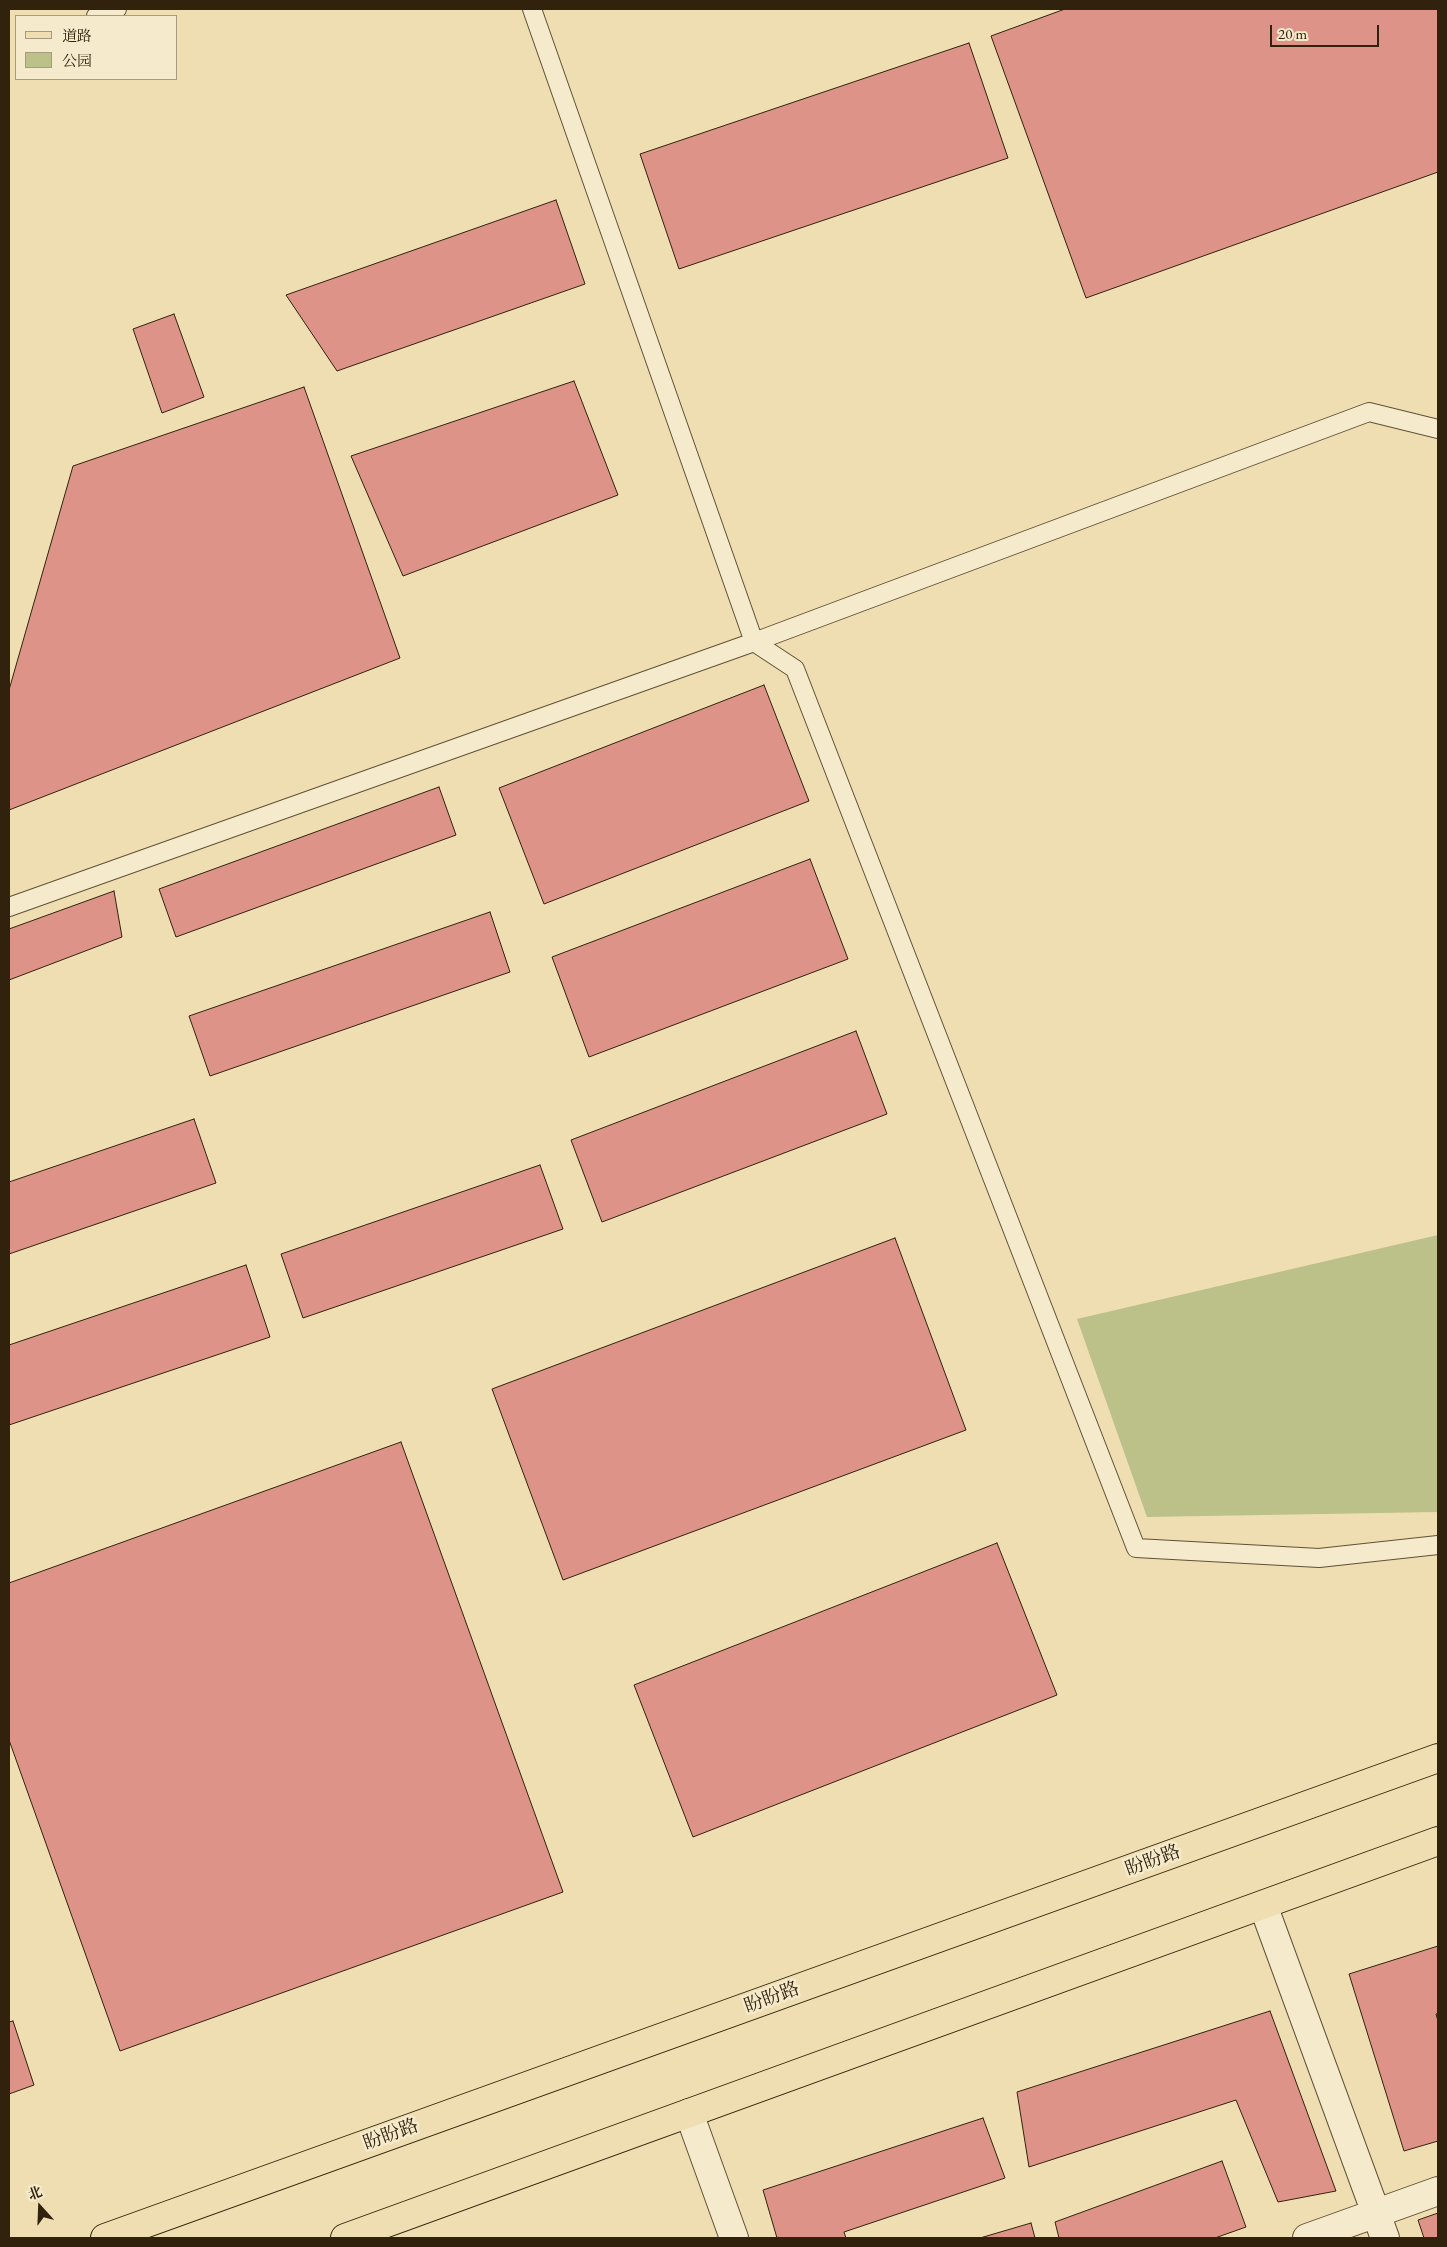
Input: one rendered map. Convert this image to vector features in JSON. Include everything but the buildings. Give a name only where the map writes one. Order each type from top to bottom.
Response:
[{"type":"main road","name":"盼盼路","points":[[105,2238],[1438,1758]]},
{"type":"main road","points":[[345,2238],[1438,1842]]},
{"type":"street","points":[[1263,1905],[1380,2226]]},
{"type":"street","points":[[689,2113],[734,2238]]},
{"type":"street","points":[[1307,2238],[1380,2226],[1438,2191]]},
{"type":"lane","points":[[99,15],[117,9]]},
{"type":"lane","points":[[532,9],[754,642],[795,669],[1136,1548],[1319,1558],[1438,1545]]},
{"type":"lane","points":[[9,907],[754,642],[1369,412],[1438,429]]},
{"type":"green space","points":[[1438,1235],[1438,1512],[1147,1517],[1077,1319]]}]
